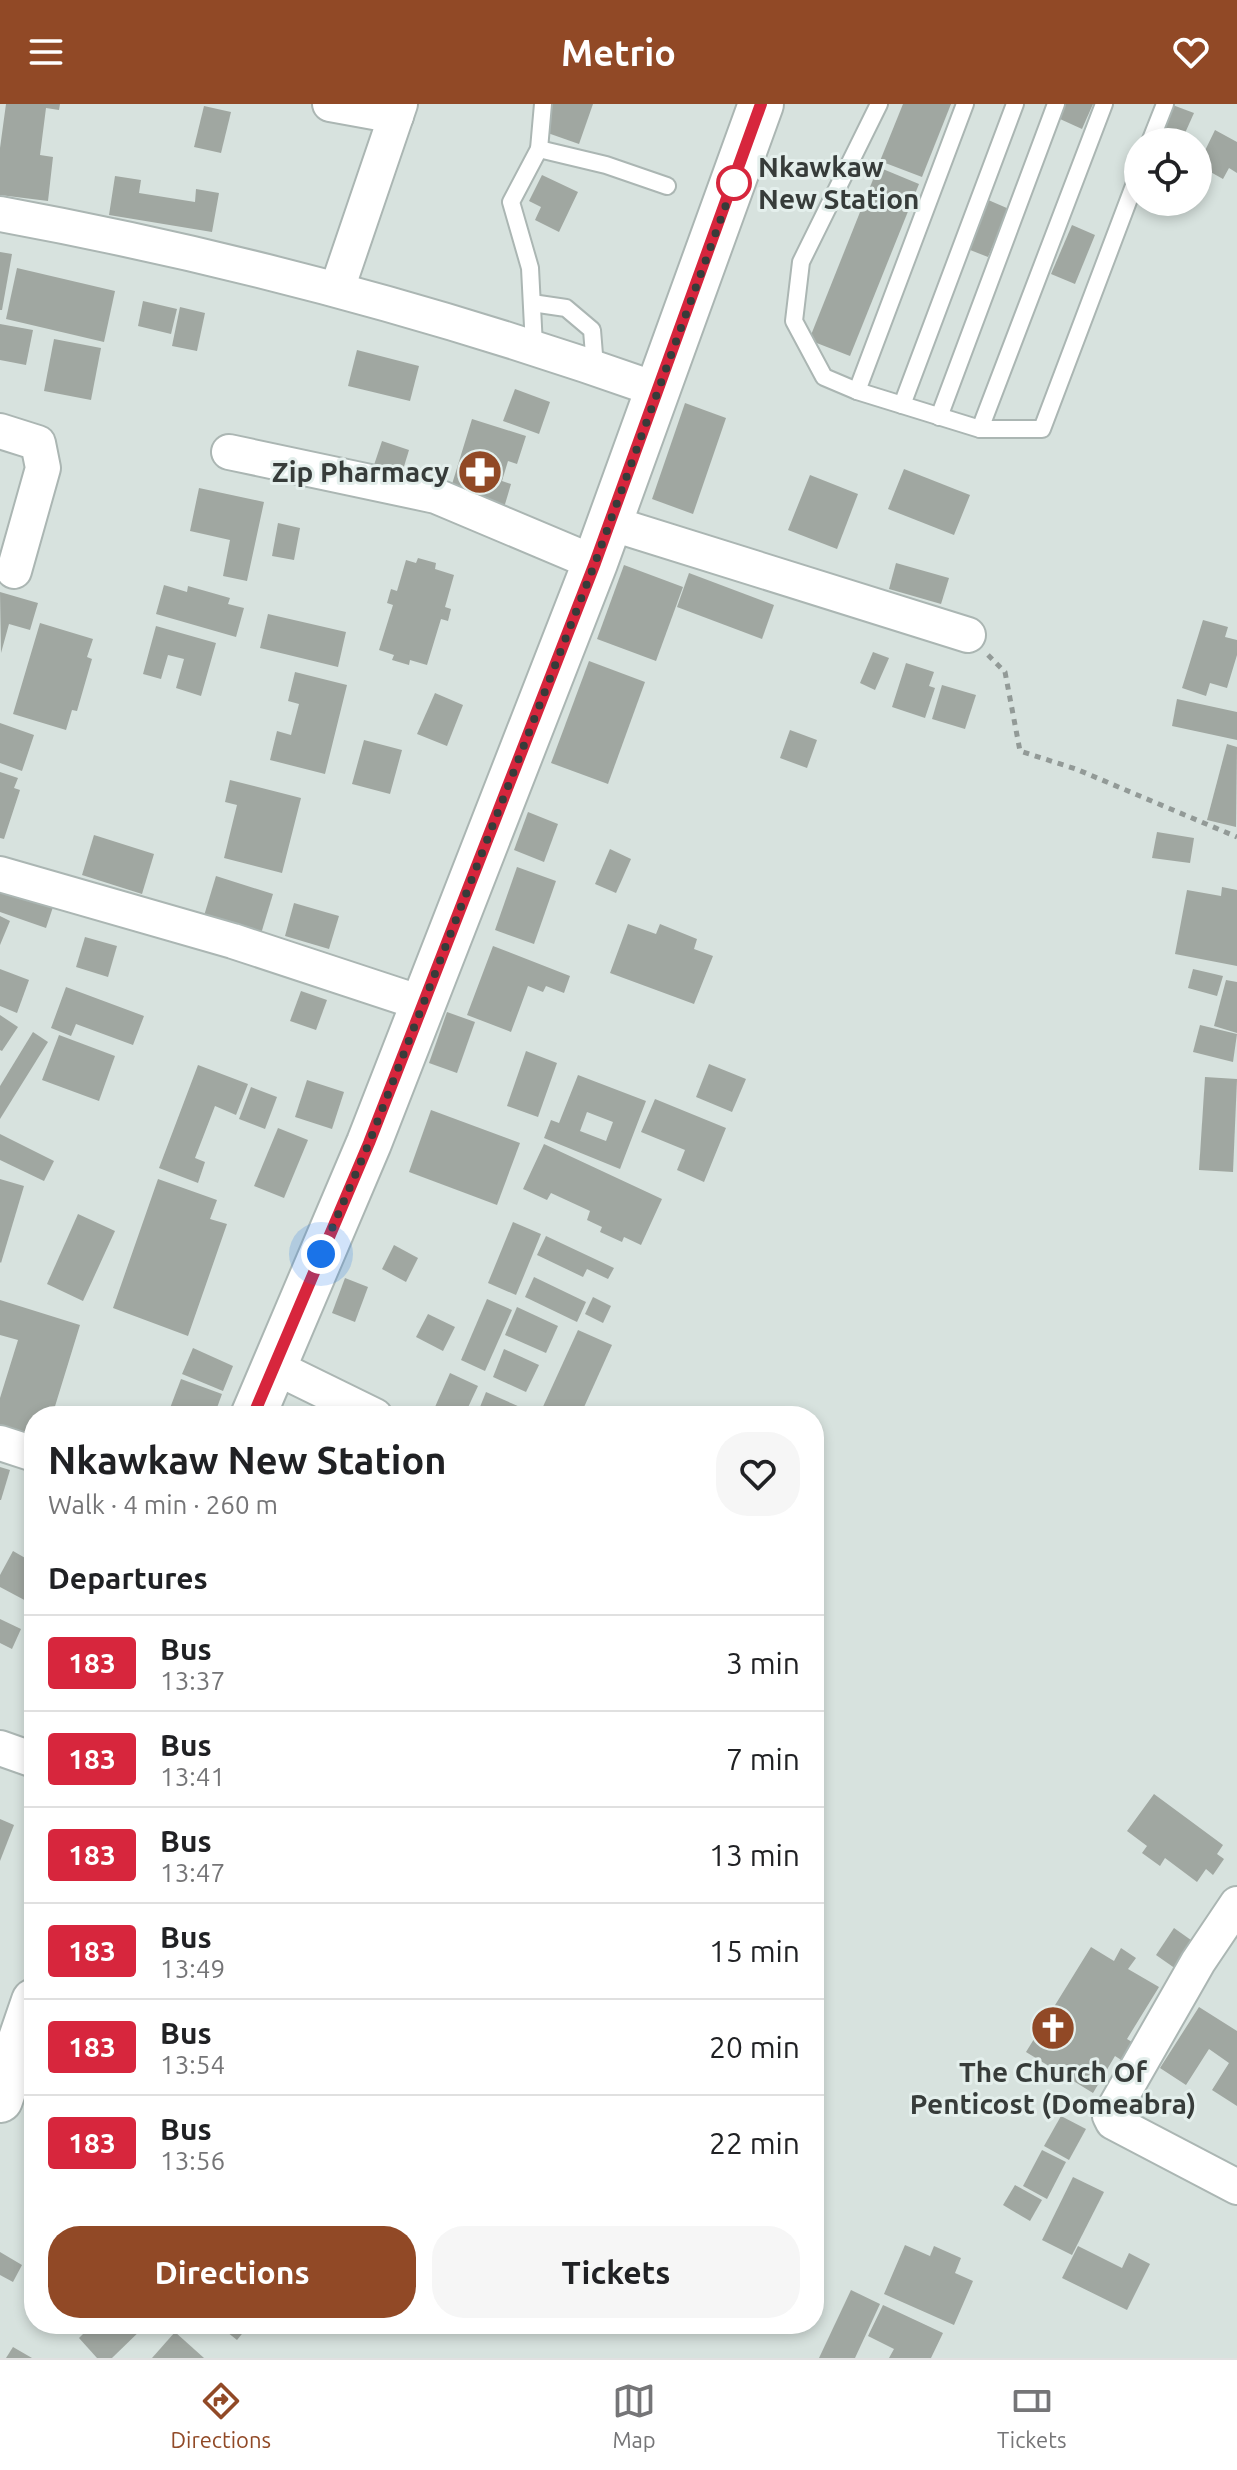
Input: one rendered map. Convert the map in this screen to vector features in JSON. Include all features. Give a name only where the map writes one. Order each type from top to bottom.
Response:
[{"type":"main road","points":[[257,1406],[369,1143],[602,543],[761,104]]},
{"type":"main road","points":[[0,2100],[21,2009]]},
{"type":"street","points":[[330,104],[398,110],[337,289]]},
{"type":"street","points":[[0,214],[337,289],[534,346],[658,390]]},
{"type":"street","points":[[0,431],[38,443],[43,468],[14,571]]},
{"type":"street","points":[[229,452],[436,496],[602,543],[968,635]]},
{"type":"street","points":[[0,874],[233,941],[421,1003]]},
{"type":"street","points":[[273,1366],[355,1406]]},
{"type":"street","points":[[0,1443],[24,1451]]},
{"type":"street","points":[[0,1748],[24,1756]]},
{"type":"street","points":[[1237,1904],[1198,1962],[1110,2116],[1113,2122],[1237,2187]]},
{"type":"lane","points":[[534,346],[530,268],[511,202],[539,149],[543,104]]},
{"type":"lane","points":[[879,104],[801,262],[794,321],[824,377],[857,391],[980,429],[1042,429],[1124,212]]},
{"type":"lane","points":[[857,391],[965,104]]},
{"type":"lane","points":[[902,405],[1015,104]]},
{"type":"lane","points":[[939,417],[1056,104]]},
{"type":"lane","points":[[980,429],[1104,104]]},
{"type":"lane","points":[[1156,128],[1165,104]]},
{"type":"lane","points":[[539,149],[606,165],[667,186]]},
{"type":"lane","points":[[532,303],[566,308],[592,330],[595,367]]},
{"type":"path","points":[[968,635],[1005,672],[1020,751],[1076,769],[1230,837],[1237,837]]},
{"type":"building","points":[[6,104],[60,104],[59,110],[46,108],[40,155],[53,157],[48,201],[0,195],[0,148]]},
{"type":"building","points":[[551,104],[593,104],[579,144],[542,131]]},
{"type":"building","points":[[903,104],[951,104],[922,177],[880,161]]},
{"type":"building","points":[[1066,104],[1093,104],[1082,129],[1060,119]]},
{"type":"building","points":[[1170,104],[1194,113],[1187,128],[1160,128]]},
{"type":"building","points":[[204,106],[231,112],[221,153],[194,147]]},
{"type":"building","points":[[1215,130],[1237,142],[1237,173],[1229,168],[1223,179],[1212,173],[1212,136]]},
{"type":"building","points":[[878,167],[919,184],[850,356],[809,340]]},
{"type":"building","points":[[542,175],[578,192],[559,232],[535,220],[541,207],[529,201]]},
{"type":"building","points":[[115,176],[141,180],[139,193],[195,202],[196,189],[219,193],[212,232],[109,215]]},
{"type":"building","points":[[986,199],[1009,209],[988,257],[965,248]]},
{"type":"building","points":[[1072,225],[1095,235],[1075,284],[1051,274]]},
{"type":"building","points":[[0,252],[12,254],[2,310],[0,310]]},
{"type":"building","points":[[17,268],[115,291],[104,342],[6,319]]},
{"type":"building","points":[[143,301],[177,309],[171,334],[138,326]]},
{"type":"building","points":[[180,307],[205,313],[197,351],[172,346]]},
{"type":"building","points":[[0,324],[33,330],[26,365],[0,360]]},
{"type":"building","points":[[54,339],[101,348],[91,400],[44,391]]},
{"type":"building","points":[[357,350],[419,366],[410,401],[348,386]]},
{"type":"building","points":[[515,389],[550,402],[539,434],[503,421]]},
{"type":"building","points":[[685,403],[726,418],[693,514],[652,499]]},
{"type":"building","name":"Zip Pharmacy","points":[[472,419],[526,436],[517,464],[508,461],[502,481],[511,484],[503,511],[449,494]]},
{"type":"building","points":[[382,441],[409,450],[402,473],[374,465]]},
{"type":"building","points":[[904,469],[970,495],[954,535],[888,509]]},
{"type":"building","points":[[810,475],[858,494],[837,549],[788,530]]},
{"type":"building","points":[[199,488],[264,502],[247,581],[223,576],[230,540],[190,531]]},
{"type":"building","points":[[278,523],[300,528],[294,560],[272,556]]},
{"type":"building","points":[[418,558],[436,563],[435,569],[454,575],[445,607],[451,609],[448,621],[441,619],[427,665],[410,660],[409,665],[392,660],[394,655],[379,650],[393,605],[387,603],[391,589],[397,591],[406,560],[416,563]]},
{"type":"building","points":[[896,563],[949,578],[941,604],[889,589]]},
{"type":"building","points":[[624,565],[683,587],[656,661],[597,639]]},
{"type":"building","points":[[689,573],[774,605],[762,639],[677,607]]},
{"type":"building","points":[[164,585],[187,592],[188,586],[230,598],[228,604],[244,608],[236,637],[156,614]]},
{"type":"building","points":[[0,592],[38,603],[30,630],[9,624],[1,653]]},
{"type":"building","points":[[268,614],[346,632],[338,667],[260,648]]},
{"type":"building","points":[[1203,620],[1228,627],[1225,637],[1237,640],[1237,655],[1227,688],[1210,683],[1206,696],[1182,688]]},
{"type":"building","points":[[40,623],[93,639],[87,657],[92,659],[77,711],[72,710],[66,730],[13,714]]},
{"type":"building","points":[[156,626],[216,643],[201,696],[176,688],[184,659],[168,655],[161,679],[143,674]]},
{"type":"building","points":[[873,652],[889,658],[875,690],[860,683]]},
{"type":"building","points":[[589,661],[645,682],[608,784],[551,763]]},
{"type":"building","points":[[906,663],[934,672],[929,686],[935,688],[925,718],[892,707]]},
{"type":"building","points":[[295,672],[347,685],[325,774],[270,760],[277,731],[291,735],[299,704],[288,701]]},
{"type":"building","points":[[942,685],[976,695],[965,729],[932,719]]},
{"type":"building","points":[[435,693],[463,705],[447,746],[417,734]]},
{"type":"building","points":[[1177,699],[1237,712],[1237,740],[1172,726]]},
{"type":"building","points":[[0,723],[34,735],[22,771],[0,763]]},
{"type":"building","points":[[790,730],[817,740],[807,768],[780,758]]},
{"type":"building","points":[[364,740],[402,750],[390,794],[352,784]]},
{"type":"building","points":[[1227,744],[1237,747],[1236,827],[1207,820]]},
{"type":"building","points":[[0,772],[18,778],[14,788],[20,790],[4,839],[0,838]]},
{"type":"building","points":[[230,780],[301,798],[282,873],[224,858],[237,805],[225,802]]},
{"type":"building","points":[[528,812],[558,824],[544,862],[514,850]]},
{"type":"building","points":[[1157,832],[1194,838],[1190,863],[1152,858]]},
{"type":"building","points":[[94,835],[154,854],[142,894],[82,875]]},
{"type":"building","points":[[610,849],[631,859],[616,893],[595,884]]},
{"type":"building","points":[[517,867],[556,881],[534,944],[495,930]]},
{"type":"building","points":[[216,876],[273,894],[260,937],[203,919]]},
{"type":"building","points":[[0,878],[56,898],[46,928],[0,912]]},
{"type":"building","points":[[1222,887],[1237,890],[1237,966],[1175,954],[1187,890],[1221,896]]},
{"type":"building","points":[[294,903],[339,916],[329,949],[285,936]]},
{"type":"building","points":[[0,916],[10,921],[0,945]]},
{"type":"building","points":[[628,924],[656,934],[660,924],[697,939],[694,949],[713,956],[694,1004],[610,973]]},
{"type":"building","points":[[85,937],[117,946],[108,977],[76,967]]},
{"type":"building","points":[[493,946],[570,976],[564,993],[546,986],[543,992],[528,986],[511,1032],[467,1015]]},
{"type":"building","points":[[0,969],[29,980],[17,1013],[0,1006]]},
{"type":"building","points":[[1193,969],[1223,976],[1217,996],[1188,988]]},
{"type":"building","points":[[1226,980],[1237,982],[1237,1033],[1214,1026]]},
{"type":"building","points":[[66,987],[144,1016],[133,1045],[76,1024],[71,1036],[51,1028]]},
{"type":"building","points":[[301,991],[327,1000],[316,1030],[290,1021]]},
{"type":"building","points":[[447,1012],[475,1022],[457,1073],[429,1063]]},
{"type":"building","points":[[0,1015],[18,1027],[2,1051],[0,1050]]},
{"type":"building","points":[[1200,1025],[1237,1034],[1233,1062],[1193,1052]]},
{"type":"building","points":[[33,1032],[48,1042],[0,1119],[0,1086]]},
{"type":"building","points":[[59,1035],[115,1056],[99,1101],[42,1080]]},
{"type":"building","points":[[526,1051],[557,1063],[538,1117],[507,1106]]},
{"type":"building","points":[[709,1064],[746,1079],[732,1112],[696,1097]]},
{"type":"building","points":[[198,1065],[248,1084],[236,1115],[215,1106],[195,1158],[205,1162],[198,1183],[159,1168]]},
{"type":"building","points":[[578,1075],[646,1101],[620,1169],[544,1138],[551,1120],[559,1123]],"holes":[[[587,1112],[613,1122],[606,1141],[580,1131]]]},
{"type":"building","points":[[1205,1077],[1237,1079],[1233,1172],[1199,1170]]},
{"type":"building","points":[[307,1080],[344,1092],[332,1129],[295,1117]]},
{"type":"building","points":[[251,1087],[277,1097],[265,1129],[239,1119]]},
{"type":"building","points":[[655,1099],[726,1128],[704,1182],[677,1170],[685,1150],[641,1132]]},
{"type":"building","points":[[431,1110],[520,1143],[497,1205],[409,1172]]},
{"type":"building","points":[[278,1128],[308,1140],[284,1198],[254,1186]]},
{"type":"building","points":[[0,1134],[54,1161],[44,1181],[0,1160]]},
{"type":"building","points":[[544,1144],[662,1199],[641,1245],[624,1237],[622,1242],[600,1232],[602,1227],[587,1220],[590,1211],[551,1193],[547,1200],[523,1189]]},
{"type":"building","points":[[0,1179],[24,1186],[1,1263],[0,1262]]},
{"type":"building","points":[[158,1179],[217,1200],[210,1219],[227,1224],[188,1336],[113,1308]]},
{"type":"building","points":[[78,1214],[115,1231],[83,1301],[47,1284]]},
{"type":"building","points":[[513,1222],[541,1234],[516,1295],[488,1283]]},
{"type":"building","points":[[546,1236],[614,1268],[608,1279],[587,1269],[583,1277],[537,1255]]},
{"type":"building","points":[[394,1245],[418,1258],[406,1282],[382,1269]]},
{"type":"building","points":[[534,1277],[586,1302],[577,1322],[525,1297]]},
{"type":"building","points":[[345,1278],[368,1287],[355,1322],[332,1313]]},
{"type":"building","points":[[593,1297],[611,1306],[603,1323],[585,1314]]},
{"type":"building","points":[[487,1299],[512,1310],[485,1371],[461,1360]]},
{"type":"building","points":[[0,1300],[80,1325],[55,1406],[24,1406],[24,1442],[0,1434],[0,1398],[18,1340],[0,1335]]},
{"type":"building","points":[[517,1307],[558,1326],[546,1353],[505,1335]]},
{"type":"building","points":[[428,1314],[455,1327],[443,1351],[416,1337]]},
{"type":"building","points":[[578,1330],[612,1345],[585,1406],[543,1406]]},
{"type":"building","points":[[193,1348],[233,1366],[223,1391],[182,1374]]},
{"type":"building","points":[[504,1349],[539,1365],[526,1392],[493,1377]]},
{"type":"building","points":[[450,1373],[478,1386],[469,1406],[435,1406]]},
{"type":"building","points":[[181,1379],[222,1394],[218,1406],[171,1406]]},
{"type":"building","points":[[486,1392],[518,1406],[480,1406]]},
{"type":"building","points":[[0,1467],[10,1470],[1,1500],[0,1500]]},
{"type":"building","points":[[13,1551],[24,1557],[24,1600],[0,1587],[0,1575]]},
{"type":"building","points":[[0,1619],[21,1629],[12,1649],[0,1643]]},
{"type":"building","points":[[1154,1794],[1223,1845],[1217,1854],[1224,1859],[1213,1875],[1206,1869],[1197,1882],[1165,1858],[1160,1866],[1142,1853],[1147,1846],[1127,1831]]},
{"type":"building","points":[[0,1819],[14,1825],[0,1861]]},
{"type":"building","points":[[1174,1928],[1205,1950],[1186,1976],[1156,1955]]},
{"type":"building","points":[[1091,1947],[1114,1961],[1121,1948],[1136,1958],[1128,1969],[1159,1987],[1127,2039],[1137,2045],[1126,2063],[1115,2056],[1093,2093],[1026,2052]]},
{"type":"building","points":[[1199,2007],[1237,2031],[1237,2106],[1212,2090],[1229,2063],[1209,2049],[1186,2085],[1160,2068]]},
{"type":"building","points":[[1061,2116],[1086,2129],[1069,2160],[1044,2146]]},
{"type":"building","points":[[1042,2150],[1066,2162],[1047,2199],[1023,2186]]},
{"type":"building","points":[[1073,2177],[1104,2192],[1072,2255],[1042,2240]]},
{"type":"building","points":[[1015,2185],[1042,2200],[1030,2221],[1003,2205]]},
{"type":"building","points":[[905,2245],[930,2256],[934,2246],[961,2258],[955,2273],[973,2281],[954,2325],[884,2294]]},
{"type":"building","points":[[1078,2246],[1122,2268],[1129,2253],[1150,2264],[1127,2310],[1062,2278]]},
{"type":"building","points":[[0,2252],[22,2265],[13,2282],[0,2275]]},
{"type":"building","points":[[851,2290],[880,2304],[855,2358],[819,2358]]},
{"type":"building","points":[[883,2305],[943,2333],[931,2358],[889,2358],[894,2349],[868,2336]]},
{"type":"building","points":[[83,2334],[137,2334],[112,2358],[97,2358],[79,2338]]},
{"type":"building","points":[[173,2334],[177,2334],[204,2358],[152,2358]]},
{"type":"building","points":[[13,2347],[32,2358],[6,2358]]},
{"type":"bus line","name":"183","points":[[257,1406],[369,1143],[595,563],[761,104]]},
{"type":"place","name":"Nkawkaw New Station","points":[[734,183]]},
{"type":"place","name":"Zip Pharmacy","points":[[480,472]]},
{"type":"place","name":"The Church Of Penticost (Domeabra)","points":[[1053,2028]]},
{"type":"route","points":[[321,1254],[369,1143],[595,563],[734,183]]}]
